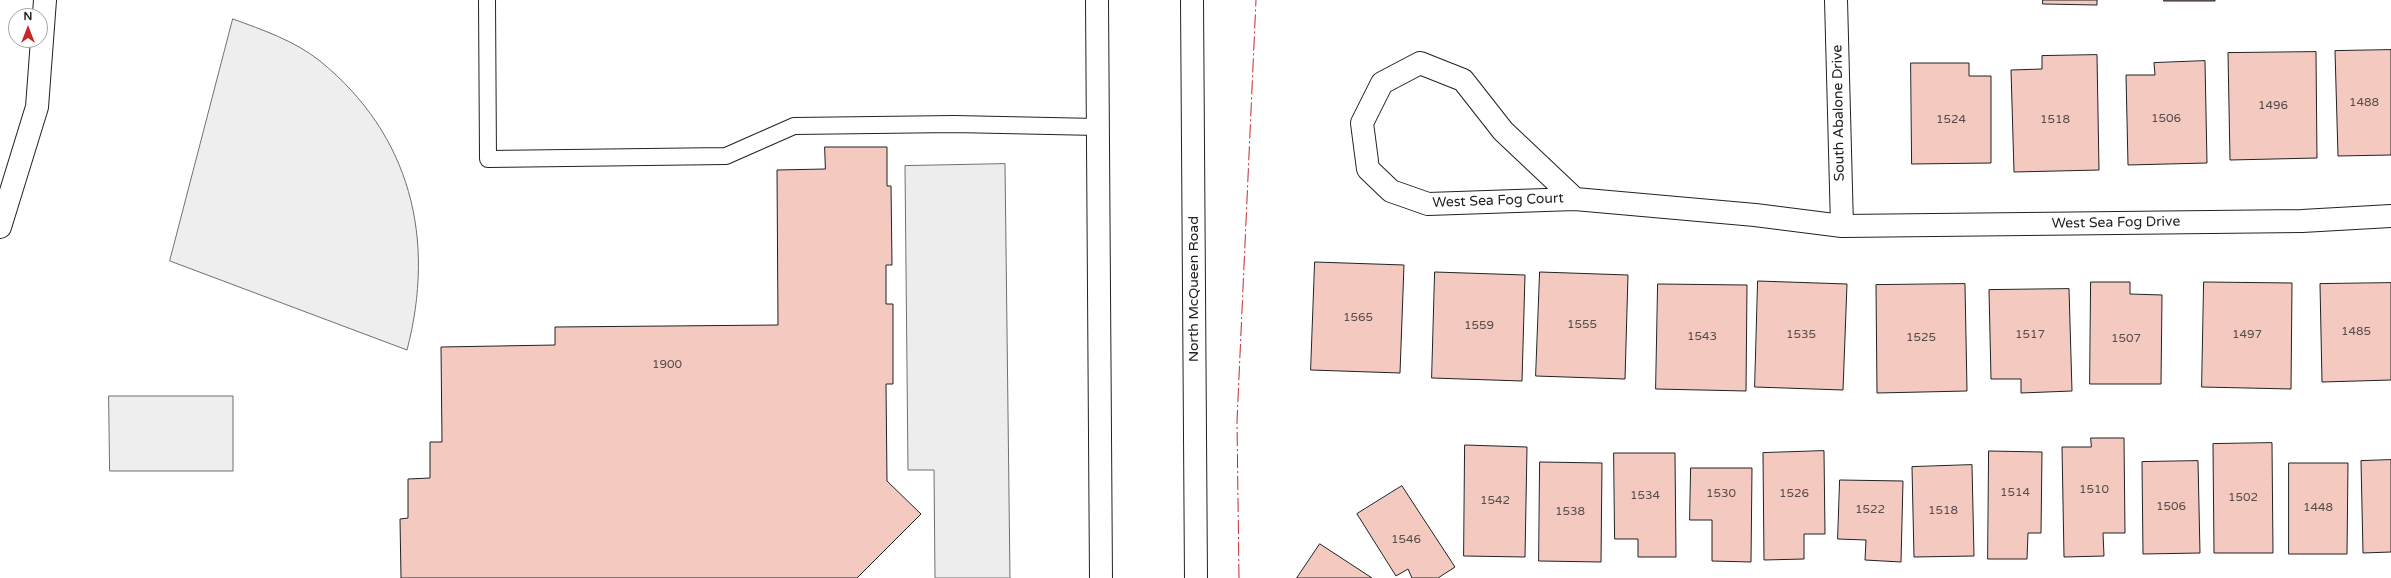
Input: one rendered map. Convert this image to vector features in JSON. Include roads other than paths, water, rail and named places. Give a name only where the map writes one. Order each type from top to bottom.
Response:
[{"type":"street","points":[[0,227],[37,107],[45,0]]},
{"type":"street","points":[[1097,0],[1101,578]]},
{"type":"street","name":"North McQueen Road","points":[[1192,0],[1196,578]]},
{"type":"street","name":"South Abalone Drive","points":[[1836,0],[1842,226]]},
{"type":"street","name":"West Sea Fog Court","points":[[1575,199],[1503,131],[1463,80],[1420,63],[1382,83],[1362,123],[1368,169],[1391,191],[1428,204],[1575,199],[1755,215],[1842,226]]},
{"type":"street","name":"West Sea Fog Drive","points":[[1842,226],[2302,221],[2391,216]]},
{"type":"lane","points":[[487,0],[488,159],[726,156],[794,126],[954,124],[1098,127]]}]
